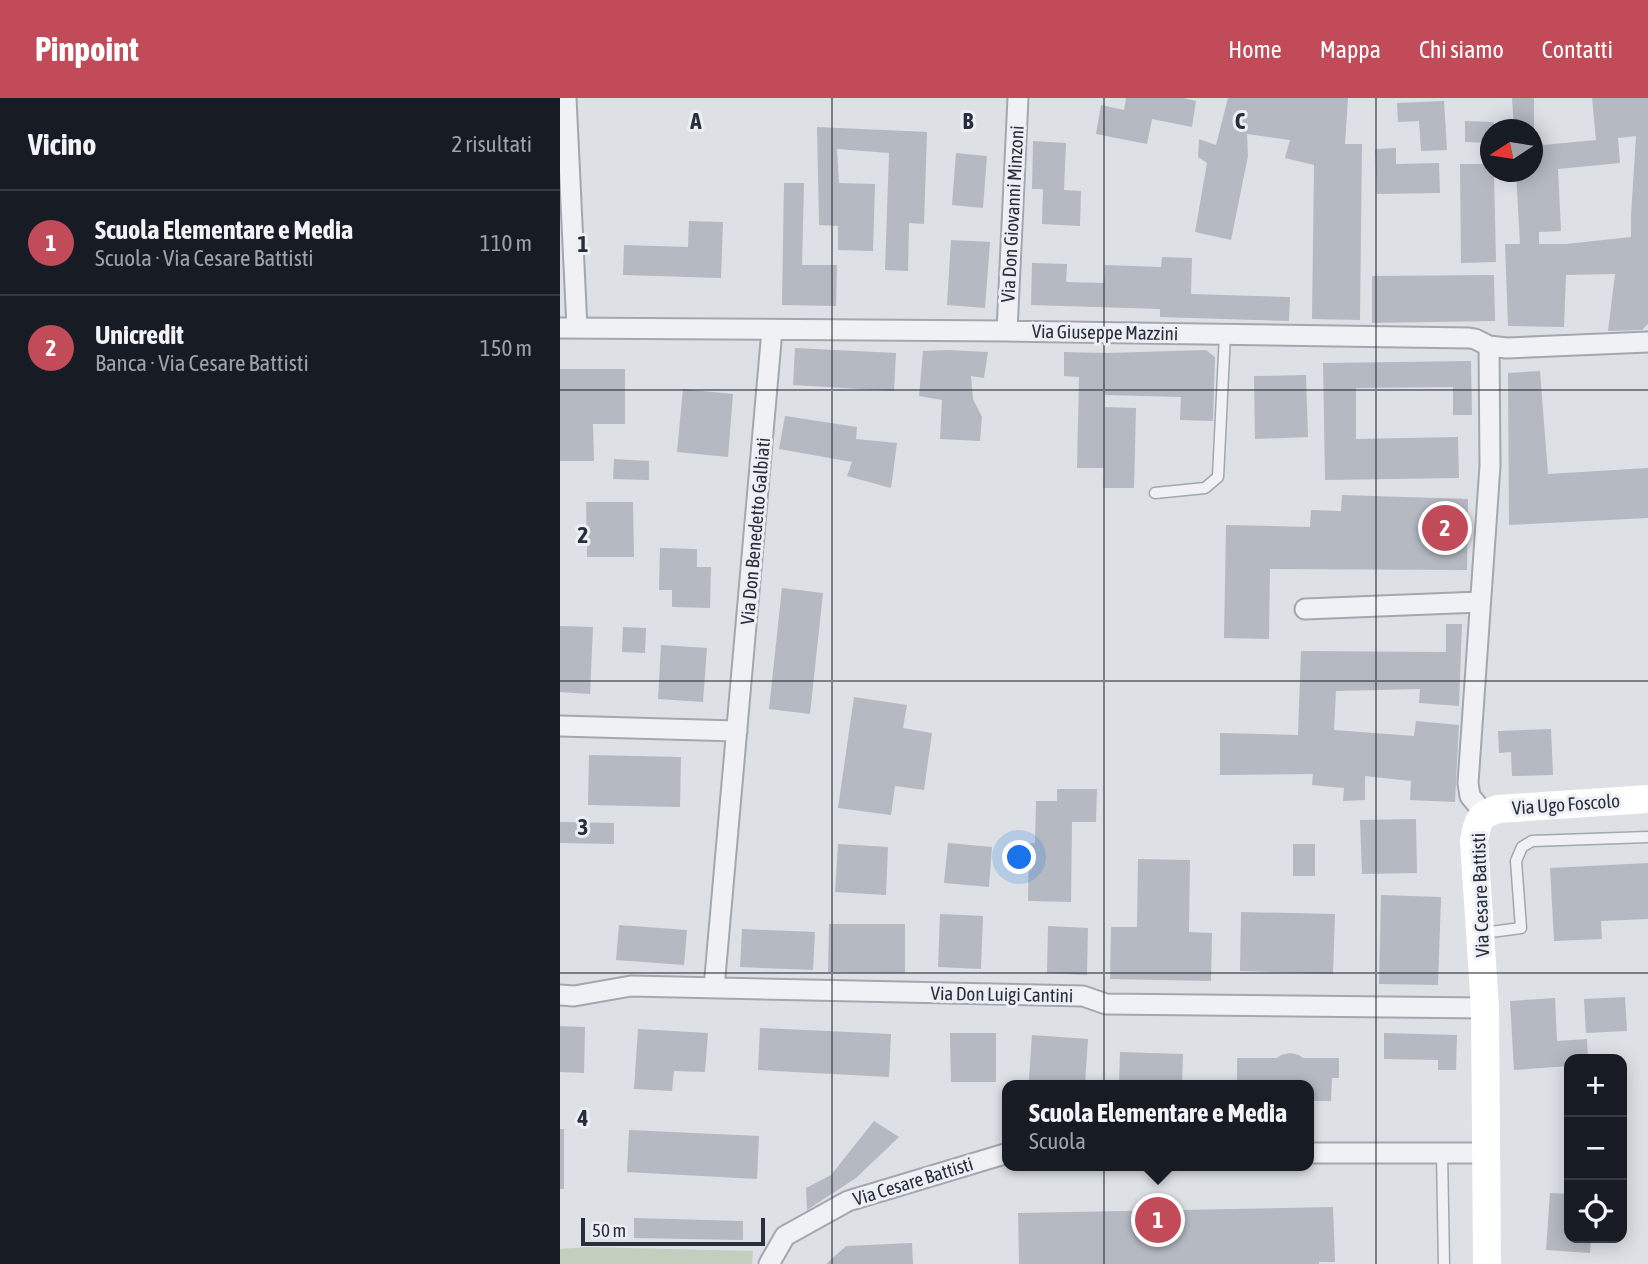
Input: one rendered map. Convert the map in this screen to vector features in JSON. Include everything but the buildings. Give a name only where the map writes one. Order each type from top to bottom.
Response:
[{"type":"street","points":[[566,98],[569,328]]},
{"type":"street","name":"Via Don Giovanni Minzoni","points":[[1007,331],[1018,98]]},
{"type":"street","name":"Via Giuseppe Mazzini","points":[[569,328],[1469,338],[1489,346],[1507,348],[1648,342]]},
{"type":"street","name":"Via Don Benedetto Galbiati","points":[[714,988],[772,330]]},
{"type":"street","name":"Via Cesare Battisti","points":[[1487,1264],[1485,1007],[1474,841],[1477,824],[1484,813],[1470,796],[1468,783],[1490,466],[1489,346]]},
{"type":"street","points":[[1305,609],[1480,602]]},
{"type":"street","points":[[560,726],[737,731]]},
{"type":"street","name":"Via Ugo Foscolo","points":[[1484,813],[1498,808],[1648,799]]},
{"type":"street","name":"Via Don Luigi Cantini","points":[[560,995],[574,996],[631,986],[1083,996],[1107,1004],[1485,1007]]},
{"type":"street","points":[[1314,1153],[1486,1153]]},
{"type":"street","name":"Via Cesare Battisti","points":[[769,1264],[785,1236],[848,1201],[1002,1155]]},
{"type":"lane","points":[[1155,493],[1205,488],[1219,477],[1225,334]]},
{"type":"lane","points":[[1481,933],[1521,928],[1516,861],[1522,847],[1532,841],[1648,837]]},
{"type":"lane","points":[[1442,1153],[1444,1264]]},
{"type":"green space","points":[[587,1247],[753,1251],[752,1264],[560,1264],[560,1249]]},
{"type":"place","name":"Unicredit","points":[[1445,528]]},
{"type":"place","name":"Scuola Elementare e Media","points":[[1158,1220]]}]
